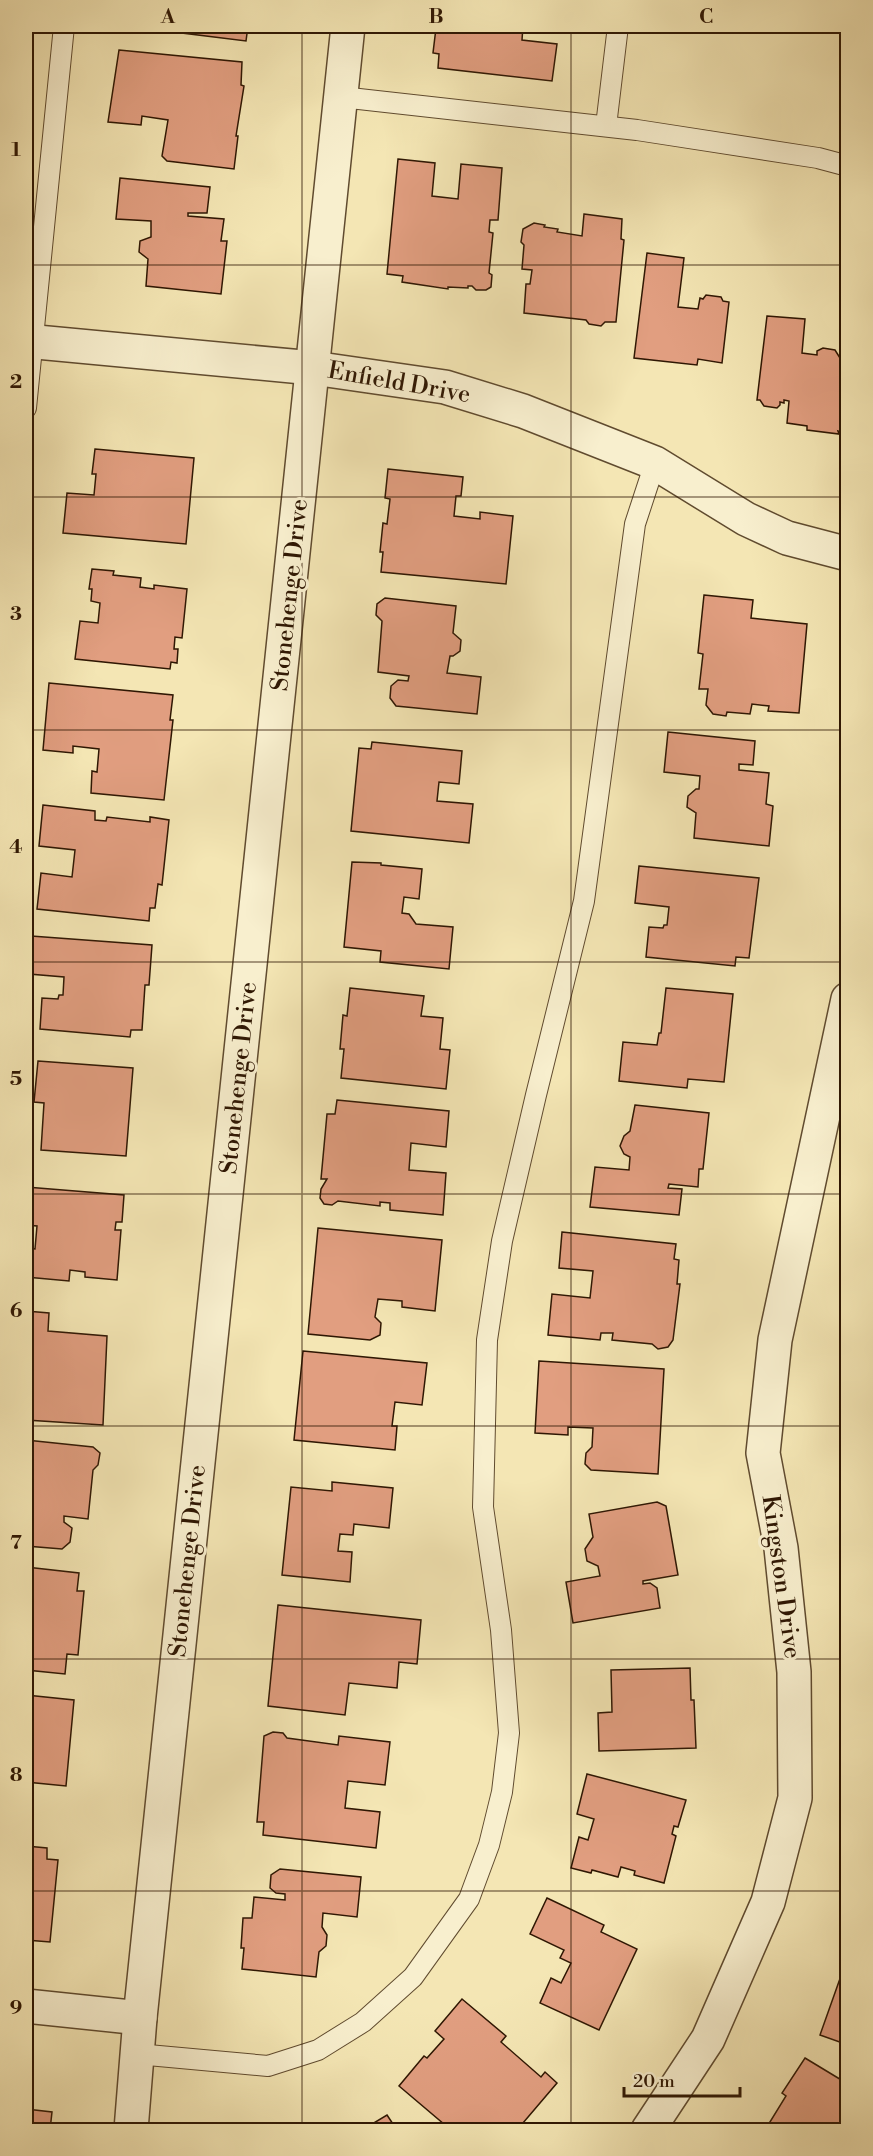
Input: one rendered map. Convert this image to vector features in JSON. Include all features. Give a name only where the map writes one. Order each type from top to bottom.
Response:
[{"type":"street","name":"Stonehenge Drive","points":[[131,2130],[140,2018],[348,26]]},
{"type":"street","name":"Enfield Drive","points":[[29,341],[313,368],[445,387],[523,411],[655,463],[746,519],[787,538],[848,554]]},
{"type":"street","name":"Kingston Drive","points":[[648,2130],[708,2039],[768,1902],[795,1797],[794,1672],[781,1548],[763,1453],[775,1340],[848,999]]},
{"type":"street","points":[[26,2006],[140,2018]]},
{"type":"lane","points":[[26,408],[29,341],[64,26]]},
{"type":"lane","points":[[606,126],[618,26]]},
{"type":"lane","points":[[341,97],[606,126],[818,158],[848,166]]},
{"type":"lane","points":[[137,2054],[268,2066],[318,2050],[363,2022],[413,1977],[469,1899],[489,1845],[502,1792],[509,1733],[501,1630],[483,1507],[487,1340],[502,1241],[584,901],[635,525],[655,463]]},
{"type":"building","points":[[175,26],[248,26],[246,41],[174,32]]},
{"type":"building","points":[[434,26],[523,26],[522,40],[557,44],[552,81],[438,68],[439,54],[433,53],[436,28]]},
{"type":"building","points":[[119,50],[242,62],[241,85],[244,86],[236,136],[238,136],[234,169],[167,161],[162,156],[168,120],[142,116],[141,125],[108,122]]},
{"type":"building","points":[[398,159],[435,163],[432,196],[458,199],[461,164],[502,168],[498,220],[490,220],[489,232],[493,233],[489,273],[492,275],[491,287],[486,290],[476,290],[472,286],[468,288],[448,287],[448,289],[402,282],[403,276],[387,274]]},
{"type":"building","points":[[120,178],[210,187],[207,213],[188,213],[188,216],[224,219],[221,241],[227,241],[221,294],[146,286],[148,259],[139,252],[140,241],[151,237],[151,221],[116,219]]},
{"type":"building","points":[[584,214],[622,219],[621,239],[624,240],[616,322],[605,322],[601,326],[589,324],[586,320],[524,313],[526,284],[530,284],[532,270],[522,269],[523,229],[534,223],[558,229],[557,232],[582,236]]},
{"type":"building","points":[[647,253],[684,258],[678,307],[698,309],[700,298],[703,299],[706,295],[721,297],[723,301],[729,302],[722,363],[698,359],[697,365],[634,358]]},
{"type":"building","points":[[767,316],[805,319],[802,353],[817,355],[817,351],[823,348],[835,350],[840,358],[848,359],[848,435],[838,431],[839,434],[807,430],[807,426],[787,423],[789,401],[780,402],[777,408],[764,406],[760,400],[757,400]]},
{"type":"building","points":[[95,449],[194,458],[186,544],[63,533],[67,493],[94,495],[96,474],[92,474]]},
{"type":"building","points":[[388,469],[463,477],[461,496],[456,496],[454,516],[480,519],[480,512],[513,516],[506,584],[381,572],[383,552],[380,552],[383,523],[387,524],[390,499],[385,498]]},
{"type":"building","points":[[92,569],[114,571],[113,575],[141,578],[140,587],[154,589],[154,585],[187,589],[182,638],[175,637],[174,649],[178,649],[177,663],[171,662],[170,669],[75,659],[80,621],[98,623],[100,603],[91,601],[92,589],[89,589]]},
{"type":"building","points":[[704,595],[753,600],[751,618],[807,624],[799,713],[768,711],[769,706],[752,704],[750,714],[727,712],[726,716],[713,714],[706,705],[708,689],[699,689],[703,654],[698,653]]},
{"type":"building","points":[[385,598],[456,606],[453,633],[461,640],[460,651],[450,656],[447,673],[481,677],[477,714],[396,706],[390,698],[391,686],[398,680],[408,681],[409,676],[378,672],[382,621],[376,615],[377,604]]},
{"type":"building","points":[[49,683],[173,695],[170,720],[173,720],[164,800],[91,793],[92,771],[97,772],[99,749],[73,746],[73,753],[43,750]]},
{"type":"building","points":[[668,732],[755,741],[753,765],[739,764],[739,770],[769,773],[766,804],[773,806],[769,846],[694,838],[696,813],[687,807],[688,796],[699,789],[700,776],[664,772]]},
{"type":"building","points":[[372,742],[462,751],[459,784],[439,782],[437,801],[473,804],[469,843],[351,831],[359,748],[371,749]]},
{"type":"building","points":[[43,805],[95,811],[95,820],[106,821],[107,817],[150,822],[150,817],[169,820],[162,885],[158,884],[155,908],[150,908],[149,921],[37,909],[41,873],[72,877],[75,850],[39,846]]},
{"type":"building","points":[[352,862],[381,863],[381,865],[422,869],[419,899],[404,897],[402,913],[409,914],[416,924],[453,927],[449,969],[380,962],[381,951],[344,947]]},
{"type":"building","points":[[639,866],[759,878],[749,958],[736,957],[735,966],[646,957],[649,927],[663,928],[667,925],[669,907],[635,903]]},
{"type":"building","points":[[31,936],[152,945],[149,985],[145,985],[142,1030],[131,1030],[130,1037],[40,1029],[42,998],[58,999],[59,995],[63,995],[64,977],[29,974]]},
{"type":"building","points":[[350,988],[424,996],[421,1016],[443,1018],[440,1049],[450,1050],[446,1089],[341,1078],[344,1049],[340,1049],[343,1015],[347,1016]]},
{"type":"building","points":[[666,988],[733,994],[724,1082],[688,1079],[687,1088],[619,1081],[623,1042],[657,1045],[659,1033],[661,1033]]},
{"type":"building","points":[[38,1061],[133,1068],[126,1156],[41,1150],[44,1103],[34,1102]]},
{"type":"building","points":[[337,1100],[449,1111],[446,1147],[411,1143],[409,1170],[446,1173],[443,1215],[390,1210],[390,1203],[380,1202],[380,1206],[338,1201],[332,1205],[324,1204],[320,1198],[321,1189],[327,1179],[321,1179],[327,1114],[335,1114]]},
{"type":"building","points":[[635,1105],[709,1113],[703,1169],[699,1169],[698,1187],[669,1184],[668,1188],[682,1189],[679,1215],[590,1207],[595,1167],[629,1170],[630,1157],[624,1154],[620,1146],[624,1136],[630,1131]]},
{"type":"building","points":[[26,1187],[124,1195],[122,1222],[116,1222],[115,1230],[121,1230],[117,1280],[85,1277],[85,1272],[70,1270],[69,1281],[26,1277],[26,1248],[35,1249],[37,1226],[26,1225]]},
{"type":"building","points":[[318,1228],[442,1240],[435,1311],[402,1307],[402,1301],[378,1299],[375,1317],[381,1323],[380,1335],[370,1340],[308,1334]]},
{"type":"building","points":[[562,1232],[676,1244],[674,1259],[679,1260],[677,1284],[680,1284],[673,1340],[668,1347],[658,1349],[652,1344],[612,1340],[613,1333],[601,1333],[600,1340],[548,1335],[552,1294],[590,1298],[593,1271],[559,1268]]},
{"type":"building","points":[[26,1311],[49,1313],[48,1331],[107,1336],[103,1425],[26,1420]]},
{"type":"building","points":[[303,1351],[427,1363],[422,1405],[395,1402],[392,1426],[397,1426],[395,1450],[294,1440]]},
{"type":"building","points":[[539,1361],[664,1369],[658,1474],[591,1470],[585,1464],[586,1453],[592,1447],[593,1428],[568,1427],[568,1435],[535,1433]]},
{"type":"building","points":[[26,1440],[93,1447],[100,1453],[98,1465],[93,1470],[88,1519],[64,1516],[64,1522],[72,1528],[70,1542],[62,1549],[26,1546]]},
{"type":"building","points":[[332,1482],[393,1488],[389,1528],[354,1524],[353,1535],[340,1534],[338,1551],[352,1552],[350,1582],[282,1575],[291,1487],[332,1491]]},
{"type":"building","points":[[657,1502],[666,1506],[678,1575],[643,1581],[643,1584],[650,1583],[657,1588],[660,1608],[573,1623],[566,1582],[600,1576],[598,1566],[587,1561],[585,1549],[593,1537],[589,1514]]},
{"type":"building","points":[[26,1567],[79,1573],[77,1591],[84,1591],[78,1655],[67,1654],[65,1674],[26,1670]]},
{"type":"building","points":[[278,1605],[421,1620],[417,1664],[399,1662],[397,1688],[349,1683],[345,1715],[268,1706]]},
{"type":"building","points":[[690,1668],[696,1748],[599,1751],[598,1713],[612,1712],[611,1670]]},
{"type":"building","points":[[26,1695],[74,1700],[66,1786],[26,1782]]},
{"type":"building","points":[[273,1732],[283,1733],[287,1738],[338,1745],[339,1736],[390,1742],[385,1785],[348,1781],[345,1808],[380,1812],[376,1848],[263,1835],[264,1822],[257,1822],[264,1736]]},
{"type":"building","points":[[587,1774],[686,1800],[678,1827],[674,1826],[672,1834],[676,1836],[664,1883],[634,1875],[635,1871],[621,1867],[618,1877],[592,1870],[591,1873],[571,1868],[579,1837],[588,1840],[594,1819],[577,1814]]},
{"type":"building","points":[[26,1846],[47,1848],[47,1859],[58,1860],[50,1942],[26,1940]]},
{"type":"building","points":[[280,1869],[361,1877],[357,1917],[323,1913],[322,1927],[327,1935],[326,1946],[319,1952],[316,1977],[242,1969],[243,1918],[252,1918],[254,1897],[285,1900],[285,1894],[276,1893],[270,1888],[271,1875]]},
{"type":"building","points":[[547,1898],[604,1925],[601,1932],[637,1949],[599,2030],[540,2003],[551,1978],[561,1983],[571,1963],[560,1958],[564,1950],[530,1934]]},
{"type":"building","points":[[848,1956],[848,2045],[820,2035]]},
{"type":"building","points":[[462,1999],[506,2036],[501,2042],[541,2077],[545,2072],[557,2083],[517,2130],[451,2130],[399,2086],[424,2056],[427,2058],[444,2039],[435,2031]]},
{"type":"building","points":[[805,2058],[848,2084],[848,2130],[765,2130],[786,2096],[782,2093]]},
{"type":"building","points":[[26,2109],[52,2112],[50,2130],[26,2130]]},
{"type":"building","points":[[387,2115],[397,2130],[362,2130]]}]
